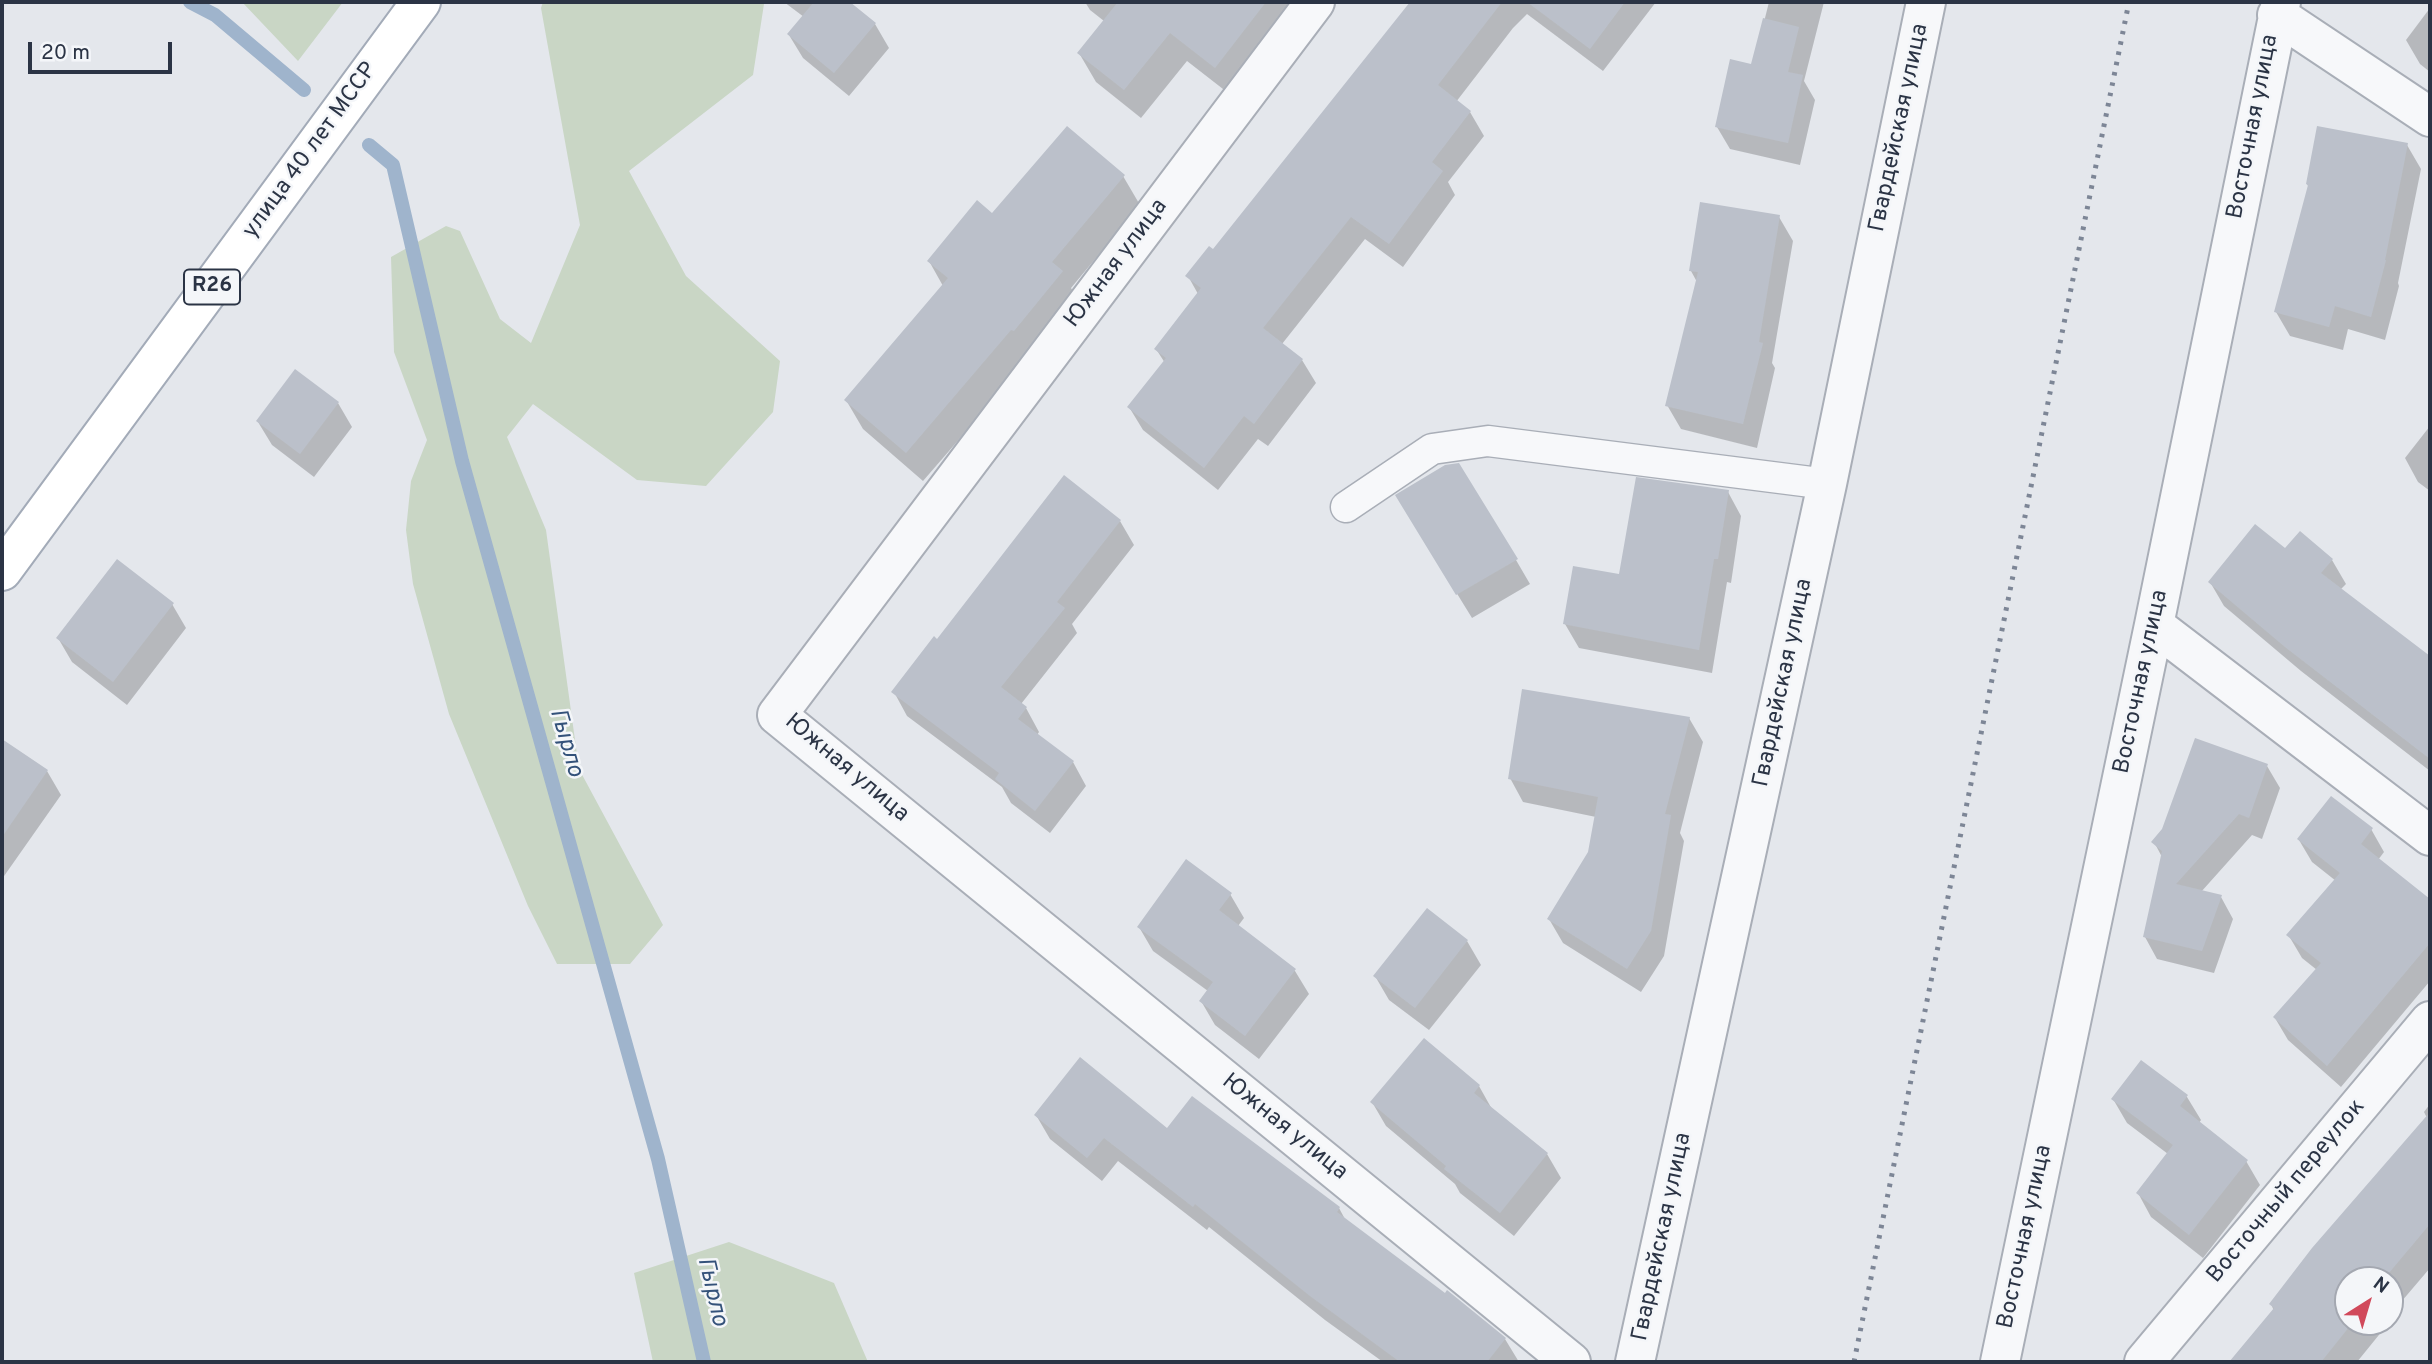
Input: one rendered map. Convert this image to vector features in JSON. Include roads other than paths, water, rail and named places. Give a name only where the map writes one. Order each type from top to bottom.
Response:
[{"type":"main road","name":"улица 40 лет МССР","points":[[2,571],[421,2]]},
{"type":"street","name":"Южная улица","points":[[1315,2],[778,715],[1571,1362]]},
{"type":"street","name":"Гвардейская улица","points":[[1636,1362],[1827,484],[1926,2]]},
{"type":"street","points":[[2279,8],[2430,117]]},
{"type":"street","name":"Восточная улица","points":[[2000,1362],[2279,8]]},
{"type":"street","points":[[2154,625],[2430,836]]},
{"type":"street","name":"Восточный переулок","points":[[2144,1362],[2430,1021]]},
{"type":"lane","points":[[1346,507],[1432,449],[1488,441],[1827,484]]},
{"type":"waterway","name":"Гырло","points":[[190,2],[215,15],[304,90]]},
{"type":"waterway","name":"Гырло","points":[[369,145],[393,165],[462,461],[658,1159],[704,1362]]},
{"type":"railway","points":[[1854,1362],[2129,2]]}]
